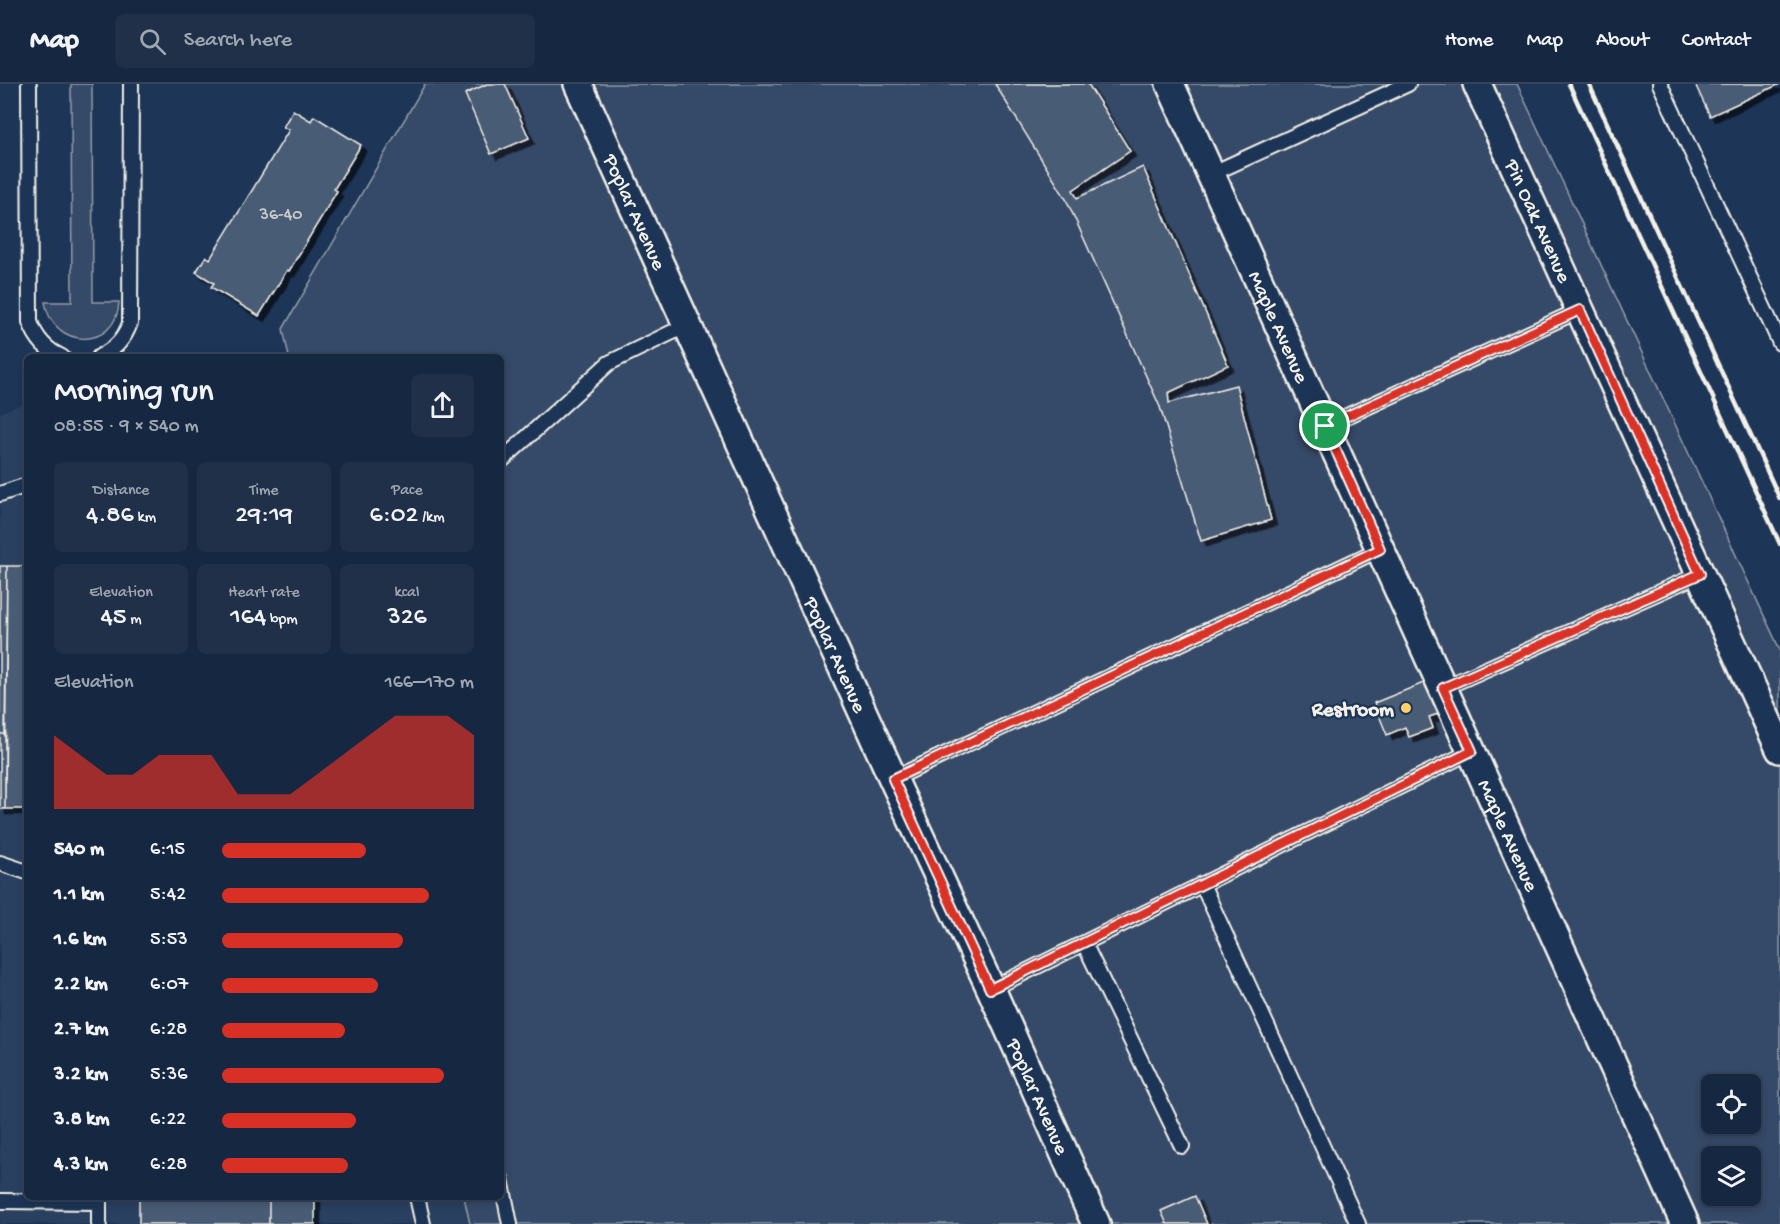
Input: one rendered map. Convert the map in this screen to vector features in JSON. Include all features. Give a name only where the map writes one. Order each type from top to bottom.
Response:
[{"type":"street","name":"Poplar Avenue","points":[[578,84],[1096,1224]]},
{"type":"street","name":"Maple Avenue","points":[[1170,84],[1685,1224]]},
{"type":"street","name":"Pin Oak Avenue","points":[[1478,84],[1780,749]]},
{"type":"lane","points":[[28,84],[30,322],[39,341],[57,354]]},
{"type":"lane","points":[[106,354],[112,351],[120,342],[130,322],[131,84]]},
{"type":"lane","points":[[1211,174],[1408,84]]},
{"type":"lane","points":[[1660,84],[1780,343]]},
{"type":"lane","points":[[1325,426],[1580,310]]},
{"type":"lane","points":[[504,458],[609,363],[687,325]]},
{"type":"lane","points":[[0,494],[24,486]]},
{"type":"lane","points":[[893,779],[1380,549]]},
{"type":"lane","points":[[1443,688],[1700,574]]},
{"type":"lane","points":[[990,989],[1472,751]]},
{"type":"lane","points":[[0,863],[24,871]]},
{"type":"lane","points":[[1202,885],[1358,1224]]},
{"type":"lane","points":[[1084,943],[1182,1146]]},
{"type":"lane","points":[[504,1194],[510,1224]]},
{"type":"lane","points":[[0,1201],[50,1200]]},
{"type":"lane","points":[[99,1200],[99,1224]]},
{"type":"lane","points":[[418,1200],[423,1224]]},
{"type":"shaded area","points":[[71,84],[92,84],[93,302],[119,302],[116,318],[108,329],[97,336],[84,338],[71,336],[59,329],[50,318],[45,302],[72,302]]},
{"type":"shaded area","points":[[425,84],[1517,84],[1780,650],[1780,1224],[470,1224],[465,1200],[504,1200],[504,354],[288,354],[283,329]]},
{"type":"shaded area","points":[[24,403],[24,1200],[465,1200],[470,1224],[0,1224],[0,413]]},
{"type":"building","points":[[487,84],[505,84],[529,138],[491,154],[465,94]]},
{"type":"building","points":[[995,84],[1088,84],[1130,151],[1073,190],[1077,198],[1143,167],[1228,365],[1168,393],[1169,403],[1236,385],[1271,520],[1201,541],[1160,407],[1066,199]]},
{"type":"building","points":[[1695,84],[1780,84],[1710,116]]},
{"type":"building","points":[[293,110],[311,121],[314,116],[361,145],[334,189],[337,191],[259,316],[211,287],[214,283],[196,272],[206,256],[210,259],[289,130],[283,127]]},
{"type":"building","points":[[0,566],[7,566],[5,734],[0,734]]},
{"type":"building","points":[[7,566],[24,566],[24,809],[5,809]]},
{"type":"building","name":"Restroom","points":[[1426,682],[1438,714],[1429,717],[1433,728],[1409,737],[1405,727],[1387,735],[1374,703]]},
{"type":"building","points":[[0,734],[5,734],[5,809],[0,809]]},
{"type":"building","points":[[1195,1196],[1207,1224],[1167,1224],[1161,1211]]},
{"type":"building","points":[[139,1200],[269,1200],[269,1224],[139,1224]]},
{"type":"building","points":[[269,1200],[315,1200],[315,1224],[269,1224]]},
{"type":"railway","points":[[1569,84],[1780,544]]},
{"type":"railway","points":[[1589,84],[1780,499]]},
{"type":"place","name":"Restroom","points":[[1406,708]]},
{"type":"route","points":[[1580,310],[1700,574],[1443,688],[1472,751],[990,989],[893,779],[1380,549],[1325,426],[1580,310]]}]
